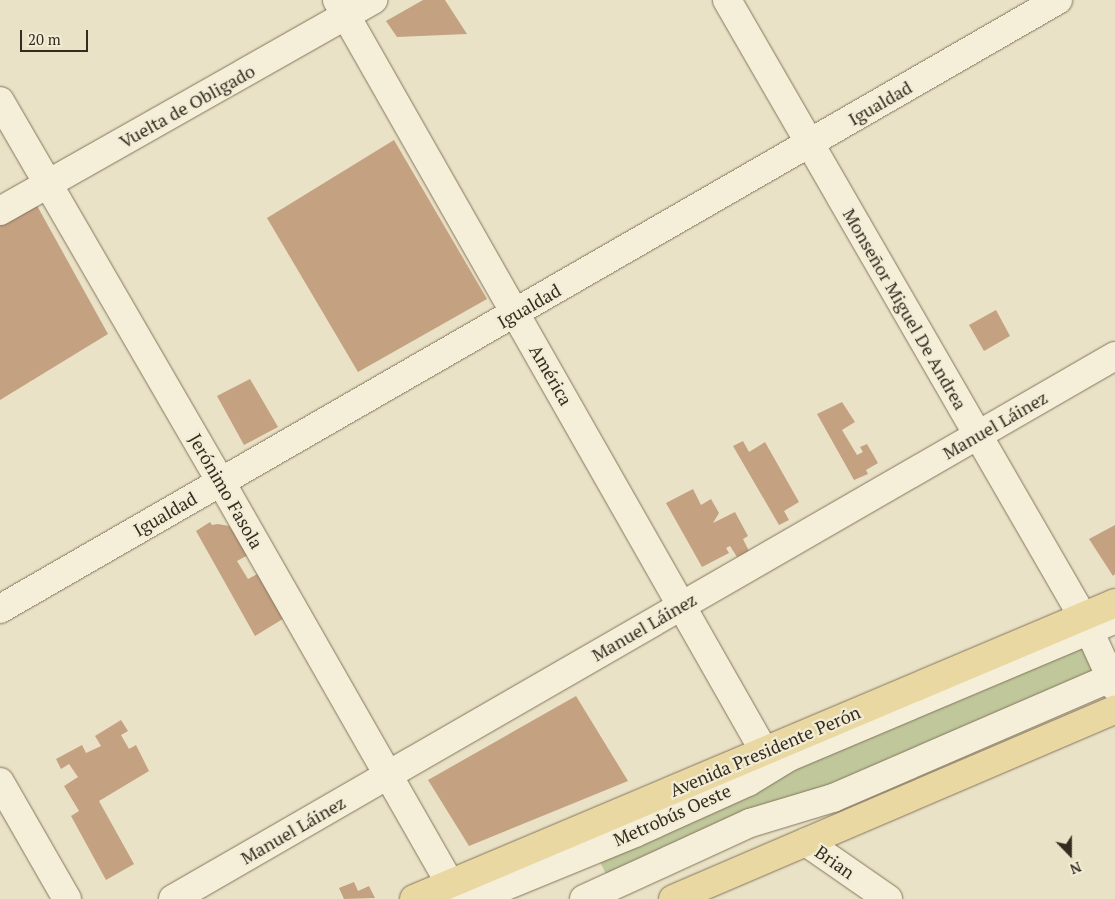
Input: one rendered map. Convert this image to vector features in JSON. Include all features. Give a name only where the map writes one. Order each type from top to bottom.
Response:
[{"type":"main road","name":"Avenida Presidente Perón","points":[[414,899],[454,891],[764,751],[1087,623],[1115,603]]},
{"type":"main road","points":[[673,899],[1115,710]]},
{"type":"street","name":"Vuelta de Obligado","points":[[0,211],[341,8],[373,0]]},
{"type":"street","name":"Monseñor Miguel De Andrea","points":[[727,0],[1087,623],[1114,680]]},
{"type":"street","name":"Igualdad","points":[[0,609],[1058,0]]},
{"type":"street","name":"América","points":[[341,8],[764,751]]},
{"type":"street","name":"Jerónimo Fasola","points":[[0,101],[222,482],[454,891]]},
{"type":"street","name":"Manuel Láinez","points":[[173,899],[1115,356]]},
{"type":"street","name":"Metrobús Oeste","points":[[474,899],[634,833],[730,790],[790,757],[1087,623],[1115,619]]},
{"type":"street","points":[[584,899],[750,823],[833,798],[1114,680]]},
{"type":"street","points":[[0,782],[67,899]]},
{"type":"street","name":"Brian","points":[[806,842],[888,899]]},
{"type":"green space","points":[[1079,637],[1102,673],[610,882],[596,854]]},
{"type":"building","points":[[423,0],[445,0],[467,34],[397,37],[386,21]]},
{"type":"building","points":[[394,140],[487,299],[358,372],[267,218]]},
{"type":"building","points":[[35,202],[108,334],[0,400],[0,222]]},
{"type":"building","points":[[996,310],[1010,336],[984,351],[969,325]]},
{"type":"building","points":[[250,379],[278,427],[244,445],[217,396]]},
{"type":"building","points":[[842,402],[855,422],[842,430],[857,455],[863,452],[860,447],[867,444],[878,463],[866,470],[868,474],[854,480],[817,414]]},
{"type":"building","points":[[743,441],[749,452],[765,442],[799,502],[784,511],[789,520],[779,525],[733,446]]},
{"type":"building","points":[[693,489],[701,505],[711,499],[719,513],[713,523],[735,512],[748,536],[743,539],[749,551],[737,557],[730,546],[726,548],[729,553],[702,567],[666,503]]},
{"type":"building","points":[[210,522],[212,525],[229,526],[234,533],[237,531],[250,554],[237,561],[248,579],[261,572],[286,617],[255,636],[196,531]]},
{"type":"building","points":[[1115,525],[1115,574],[1113,576],[1089,539]]},
{"type":"building","points":[[576,696],[628,781],[469,846],[428,780]]},
{"type":"building","points":[[121,720],[128,731],[121,735],[129,749],[136,745],[149,771],[99,801],[134,864],[106,880],[71,816],[79,811],[64,786],[78,777],[69,764],[61,769],[56,759],[82,745],[86,753],[101,746],[95,736]]},
{"type":"building","points":[[354,882],[358,891],[369,886],[375,898],[344,899],[339,888]]}]
